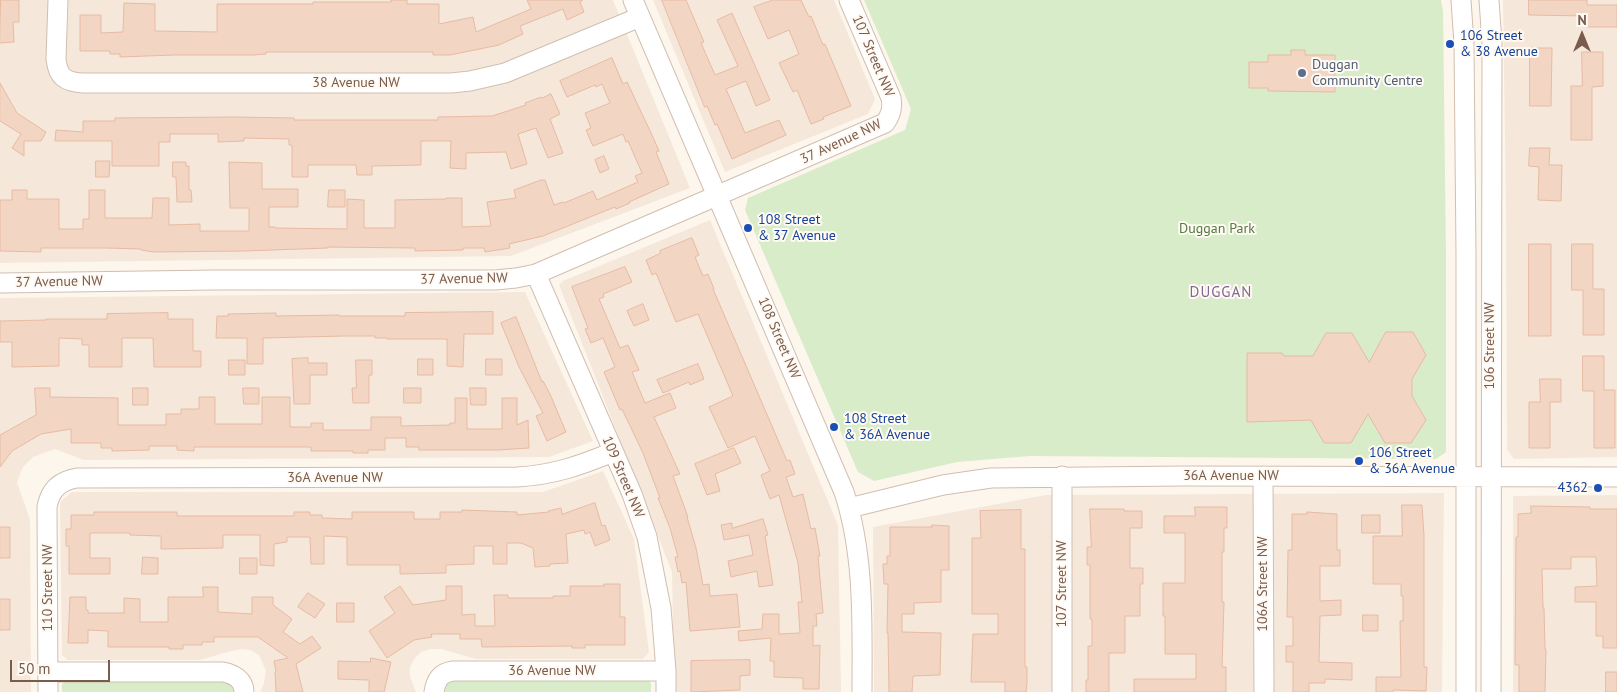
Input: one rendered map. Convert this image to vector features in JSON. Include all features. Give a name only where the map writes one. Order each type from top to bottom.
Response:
[{"type":"street","name":"38 Avenue NW","points":[[58,0],[56,59],[60,76],[74,82],[83,83],[451,83],[470,81],[505,73],[637,8]]},
{"type":"street","name":"107 Street NW","points":[[849,0],[889,92],[892,103],[891,114]]},
{"type":"street","name":"106 Street NW","points":[[1461,0],[1464,53],[1466,692]]},
{"type":"street","name":"106 Street NW","points":[[1489,0],[1492,43],[1491,692]]},
{"type":"street","name":"108 Street NW","points":[[637,8],[833,465],[849,508],[860,583],[862,692]]},
{"type":"street","name":"37 Avenue NW","points":[[0,283],[215,280],[495,280],[516,278],[536,274],[879,127],[891,114]]},
{"type":"street","name":"109 Street NW","points":[[536,274],[632,494],[647,537],[661,608],[666,692]]},
{"type":"street","name":"36A Avenue NW","points":[[56,486],[77,478],[531,476],[562,472],[613,452]]},
{"type":"street","name":"107 Street NW","points":[[1062,476],[1062,692]]},
{"type":"street","name":"36A Avenue NW","points":[[849,508],[960,482],[991,478],[1062,476],[1617,477]]},
{"type":"street","name":"106A Street NW","points":[[1263,476],[1264,692]]},
{"type":"street","name":"110 Street NW","points":[[48,692],[47,508],[56,486]]},
{"type":"street","name":"36 Avenue NW","points":[[437,684],[443,673],[453,671],[666,671]]},
{"type":"street","points":[[48,672],[224,672],[240,684]]},
{"type":"shaded area","points":[[0,0],[613,0],[690,188],[511,256],[0,263]]},
{"type":"shaded area","points":[[653,0],[834,0],[875,99],[868,114],[725,172]]},
{"type":"shaded area","points":[[1503,0],[1617,0],[1617,457],[1514,459],[1507,450]]},
{"type":"shaded area","points":[[710,220],[838,525],[841,692],[674,692],[672,572],[559,285],[563,281]]},
{"type":"shaded area","points":[[525,292],[593,441],[549,457],[84,460],[55,449],[33,457],[23,467],[17,482],[30,520],[31,692],[0,692],[0,298]]},
{"type":"shaded area","points":[[603,471],[634,539],[649,652],[643,659],[476,659],[441,649],[430,649],[421,652],[414,659],[410,667],[410,677],[416,692],[260,692],[266,671],[259,655],[250,650],[231,651],[200,660],[68,660],[62,655],[60,502],[72,492],[543,492]]},
{"type":"shaded area","points":[[1444,493],[1442,692],[874,692],[873,527],[1046,495]]},
{"type":"shaded area","points":[[1617,495],[1617,692],[1513,692],[1513,496]]},
{"type":"green space","name":"Duggan Park","points":[[864,0],[1441,0],[1443,11],[1446,256],[1446,452],[1436,459],[1030,456],[957,462],[874,481],[858,472],[745,210],[748,198],[905,130],[911,109]]},
{"type":"green space","points":[[645,678],[651,683],[651,692],[445,692],[447,685],[453,680]]},
{"type":"green space","points":[[68,680],[223,680],[233,685],[234,692],[62,692],[62,684]]},
{"type":"building","points":[[1,0],[19,0],[19,22],[13,22],[14,42],[0,43]]},
{"type":"building","points":[[391,0],[407,0],[407,4],[439,4],[439,24],[473,17],[476,32],[531,9],[527,0],[583,0],[580,2],[584,12],[567,20],[563,9],[520,26],[523,34],[499,45],[450,55],[433,55],[433,52],[266,52],[266,54],[253,55],[120,57],[120,54],[110,54],[110,51],[80,51],[80,15],[101,15],[101,33],[123,32],[124,3],[155,4],[155,31],[217,32],[217,4],[313,4],[313,2],[391,2]]},
{"type":"building","points":[[662,0],[686,0],[704,42],[701,43],[715,75],[738,66],[717,20],[732,13],[770,100],[756,106],[746,81],[726,89],[745,133],[779,120],[786,135],[732,159],[717,124],[715,125],[707,106],[705,107]]},
{"type":"building","points":[[773,0],[801,0],[809,17],[811,16],[823,45],[825,44],[851,106],[811,124],[797,90],[793,92],[779,63],[799,54],[789,30],[768,39],[754,7]]},
{"type":"building","points":[[1529,0],[1587,0],[1587,5],[1617,5],[1617,27],[1587,27],[1587,16],[1529,15]]},
{"type":"building","points":[[1530,48],[1552,48],[1551,106],[1530,106]]},
{"type":"building","name":"Duggan Community Centre","points":[[1291,50],[1305,50],[1305,55],[1335,55],[1335,92],[1268,91],[1268,88],[1249,88],[1249,62],[1268,62],[1268,55],[1291,55]]},
{"type":"building","points":[[1582,52],[1603,52],[1603,86],[1592,87],[1592,140],[1571,140],[1571,86],[1582,86]]},
{"type":"building","points":[[612,58],[623,84],[627,82],[652,135],[659,151],[656,152],[669,184],[616,209],[615,207],[543,236],[509,244],[510,248],[485,252],[484,248],[415,251],[415,248],[328,247],[244,251],[154,252],[141,249],[41,248],[41,252],[0,251],[0,200],[12,200],[12,190],[27,190],[27,199],[59,199],[59,229],[83,229],[83,219],[89,219],[89,190],[105,190],[105,218],[152,218],[153,198],[169,198],[169,225],[200,224],[200,231],[249,231],[249,208],[230,208],[229,162],[262,163],[262,189],[298,189],[298,207],[269,207],[269,227],[275,228],[347,229],[347,199],[364,200],[364,228],[395,228],[395,200],[446,198],[462,198],[462,227],[491,226],[487,202],[516,198],[514,190],[541,180],[545,180],[554,205],[593,191],[597,200],[638,182],[635,176],[642,173],[623,134],[593,146],[592,144],[586,130],[591,128],[585,113],[610,103],[602,84],[567,97],[560,81]]},
{"type":"building","points":[[0,83],[17,113],[46,132],[41,141],[24,141],[24,156],[12,148],[21,134],[0,121]]},
{"type":"building","points":[[551,94],[560,114],[550,119],[563,153],[548,158],[536,128],[518,134],[527,164],[511,169],[506,152],[466,153],[466,169],[450,168],[451,141],[421,141],[421,165],[372,166],[372,175],[357,175],[356,165],[308,165],[308,177],[292,177],[292,145],[289,145],[289,139],[244,138],[244,141],[218,142],[218,134],[170,134],[170,142],[159,142],[159,166],[112,166],[112,141],[55,141],[56,130],[83,132],[83,121],[115,121],[115,118],[235,117],[294,118],[294,120],[438,120],[438,117],[492,116],[526,105],[525,103]]},
{"type":"building","points":[[1530,148],[1550,148],[1549,165],[1562,165],[1561,201],[1538,200],[1539,167],[1529,166]]},
{"type":"building","points":[[604,156],[609,169],[600,173],[595,160]]},
{"type":"building","points":[[96,161],[110,161],[109,177],[96,177]]},
{"type":"building","points":[[173,162],[186,162],[186,166],[189,166],[189,190],[191,190],[192,202],[177,202]]},
{"type":"building","points":[[329,190],[345,190],[345,207],[328,207]]},
{"type":"building","points":[[692,238],[699,255],[695,257],[703,276],[708,274],[787,461],[790,460],[795,474],[786,477],[793,497],[803,494],[811,529],[815,528],[820,556],[818,556],[823,613],[816,614],[817,626],[813,626],[813,646],[820,645],[819,689],[803,689],[803,678],[774,677],[774,661],[770,661],[771,638],[739,641],[738,631],[762,629],[763,614],[779,614],[779,634],[800,633],[798,602],[802,602],[798,563],[779,495],[770,499],[761,475],[770,471],[755,436],[728,448],[709,407],[733,396],[698,314],[676,322],[656,273],[652,275],[646,260],[661,253],[660,251]]},
{"type":"building","points":[[1529,244],[1551,244],[1551,336],[1529,336]]},
{"type":"building","points":[[1572,244],[1593,244],[1593,289],[1604,289],[1604,335],[1583,335],[1583,290],[1572,290]]},
{"type":"building","points":[[625,267],[632,282],[603,294],[604,297],[599,299],[620,348],[628,345],[639,370],[632,372],[645,403],[670,393],[676,408],[654,417],[680,474],[673,476],[688,517],[703,585],[709,584],[710,596],[737,594],[740,627],[690,631],[686,582],[682,583],[680,571],[678,572],[675,557],[678,557],[670,528],[643,453],[622,409],[620,410],[604,372],[615,367],[603,338],[591,343],[585,329],[588,328],[572,287]]},
{"type":"building","points":[[643,304],[649,320],[634,326],[627,311]]},
{"type":"building","points":[[493,312],[493,334],[464,334],[463,367],[447,366],[447,339],[387,339],[375,338],[375,336],[263,338],[263,364],[247,364],[247,338],[216,338],[217,316],[228,316],[228,314],[276,313],[276,316],[405,316],[405,313]]},
{"type":"building","points":[[168,313],[168,319],[193,319],[193,351],[201,351],[201,367],[154,367],[153,338],[122,338],[122,367],[89,367],[89,345],[82,345],[82,339],[59,338],[59,366],[12,367],[12,342],[0,342],[0,321],[107,319],[107,314]]},
{"type":"building","points":[[516,317],[542,382],[550,394],[566,432],[547,441],[536,416],[543,413],[519,367],[501,323]]},
{"type":"building","points":[[1386,332],[1413,332],[1426,355],[1412,379],[1412,396],[1426,420],[1411,443],[1385,443],[1368,414],[1351,443],[1324,443],[1311,420],[1247,422],[1247,353],[1282,353],[1284,356],[1313,356],[1326,333],[1352,333],[1369,362]]},
{"type":"building","points":[[1583,356],[1604,356],[1604,390],[1615,390],[1615,448],[1594,448],[1594,391],[1583,391]]},
{"type":"building","points":[[308,358],[308,363],[327,363],[327,375],[310,375],[310,404],[294,404],[292,359]]},
{"type":"building","points":[[418,359],[433,359],[433,375],[418,375]]},
{"type":"building","points":[[486,359],[502,359],[502,375],[486,375]]},
{"type":"building","points":[[229,360],[245,360],[245,375],[229,375]]},
{"type":"building","points":[[356,360],[372,360],[372,375],[369,375],[369,403],[353,403],[352,388],[356,388]]},
{"type":"building","points":[[698,364],[704,379],[690,385],[689,382],[663,393],[657,380]]},
{"type":"building","points":[[1540,379],[1561,379],[1561,402],[1550,402],[1550,448],[1529,448],[1529,402],[1540,402]]},
{"type":"building","points":[[35,388],[50,388],[50,397],[118,398],[118,425],[166,425],[166,414],[181,414],[181,409],[199,409],[199,397],[215,397],[215,424],[262,424],[262,397],[290,397],[290,427],[311,427],[311,423],[323,423],[323,430],[371,430],[371,417],[401,417],[401,426],[450,425],[450,423],[455,423],[455,398],[467,398],[467,429],[502,429],[502,398],[517,398],[517,425],[528,420],[529,448],[419,450],[419,447],[406,447],[406,438],[385,438],[385,450],[368,450],[368,453],[311,451],[311,447],[194,447],[194,451],[177,450],[177,446],[149,446],[149,450],[112,451],[112,448],[101,448],[101,443],[71,443],[71,429],[41,434],[12,451],[0,467],[0,435],[36,415]]},
{"type":"building","points":[[133,388],[148,388],[148,405],[133,405]]},
{"type":"building","points":[[243,388],[259,388],[259,404],[244,404]]},
{"type":"building","points":[[404,388],[421,388],[421,403],[404,403]]},
{"type":"building","points":[[470,388],[486,388],[486,405],[471,405]]},
{"type":"building","points":[[734,448],[741,463],[715,474],[720,491],[707,495],[695,464]]},
{"type":"building","points":[[595,503],[602,526],[605,525],[610,540],[595,546],[590,532],[585,534],[584,530],[566,534],[568,563],[550,564],[550,566],[535,567],[533,548],[521,543],[507,543],[507,564],[493,564],[493,546],[474,546],[474,564],[446,565],[446,573],[400,574],[400,565],[347,565],[347,537],[324,536],[324,564],[311,564],[310,537],[287,537],[287,542],[274,544],[274,566],[260,565],[260,535],[223,535],[223,548],[161,549],[161,536],[130,535],[130,533],[90,533],[90,558],[110,558],[110,574],[69,574],[69,546],[66,546],[66,529],[71,529],[71,515],[94,515],[94,512],[177,512],[177,516],[294,516],[294,512],[310,512],[310,515],[322,515],[322,518],[352,519],[352,512],[414,512],[414,519],[440,519],[440,512],[462,512],[462,510],[517,512],[517,515],[549,512],[561,508],[562,514]]},
{"type":"building","points":[[1402,505],[1422,505],[1424,536],[1424,667],[1427,667],[1426,691],[1393,690],[1393,692],[1376,692],[1376,677],[1401,677],[1400,621],[1403,621],[1403,596],[1401,596],[1401,584],[1373,584],[1373,536],[1402,536]]},
{"type":"building","points":[[1531,506],[1617,509],[1617,648],[1603,648],[1603,636],[1596,636],[1596,602],[1575,602],[1575,587],[1597,586],[1596,557],[1571,557],[1571,569],[1542,569],[1546,649],[1545,692],[1519,692],[1519,665],[1515,665],[1516,537],[1518,537],[1518,514],[1531,513]]},
{"type":"building","points":[[1195,507],[1227,507],[1227,528],[1224,528],[1224,552],[1222,552],[1222,602],[1224,602],[1222,667],[1226,667],[1226,692],[1134,692],[1134,679],[1196,679],[1196,654],[1165,654],[1165,616],[1163,616],[1163,583],[1185,583],[1185,533],[1164,533],[1164,516],[1195,516]]},
{"type":"building","points":[[1090,509],[1142,511],[1142,528],[1130,528],[1130,568],[1143,568],[1143,584],[1140,584],[1140,616],[1125,616],[1125,653],[1109,653],[1109,692],[1086,692],[1088,646],[1092,646],[1090,565],[1087,565],[1087,547],[1091,547]]},
{"type":"building","points":[[1021,510],[1021,549],[1025,549],[1025,667],[1027,667],[1027,683],[1026,692],[1005,692],[1005,682],[971,682],[973,634],[998,634],[998,614],[972,614],[972,538],[981,538],[980,511]]},
{"type":"building","points":[[1307,512],[1337,514],[1337,550],[1340,550],[1340,566],[1320,566],[1320,601],[1341,600],[1341,615],[1320,616],[1319,662],[1352,663],[1352,680],[1325,679],[1325,683],[1309,683],[1309,692],[1293,692],[1293,662],[1286,662],[1286,646],[1293,646],[1293,617],[1287,617],[1288,550],[1292,550],[1292,514],[1307,514]]},
{"type":"building","points":[[1362,515],[1380,515],[1380,533],[1362,533]]},
{"type":"building","points":[[763,519],[768,535],[765,536],[773,585],[759,587],[757,571],[731,577],[728,561],[753,555],[749,535],[724,540],[721,525],[732,523],[732,528]]},
{"type":"building","points":[[932,525],[949,526],[949,570],[941,570],[941,602],[914,603],[914,614],[902,614],[902,632],[941,633],[940,675],[913,676],[912,692],[889,692],[888,584],[884,584],[883,564],[887,564],[887,556],[890,556],[890,527],[932,527]]},
{"type":"building","points":[[0,527],[10,527],[10,558],[0,558]]},
{"type":"building","points":[[143,557],[158,558],[158,574],[142,574]]},
{"type":"building","points":[[240,558],[257,558],[257,574],[240,574]]},
{"type":"building","points":[[604,584],[620,584],[620,617],[625,617],[625,645],[585,645],[585,648],[572,648],[572,646],[482,647],[481,639],[460,639],[460,634],[431,634],[432,637],[414,640],[387,658],[369,631],[395,613],[384,597],[400,586],[413,605],[446,600],[446,586],[462,586],[462,615],[475,614],[475,626],[495,626],[494,595],[508,595],[508,598],[553,598],[553,596],[570,596],[570,586],[604,586]]},
{"type":"building","points":[[203,587],[218,587],[218,612],[252,614],[252,597],[273,597],[273,605],[292,619],[283,632],[300,644],[312,636],[321,648],[296,664],[303,692],[276,692],[274,661],[288,658],[258,637],[214,637],[214,642],[202,642],[202,645],[183,645],[183,649],[169,649],[169,647],[108,647],[108,631],[88,630],[88,643],[68,643],[70,597],[86,597],[86,610],[88,610],[88,613],[124,613],[124,598],[140,599],[140,622],[168,622],[168,597],[203,597]]},
{"type":"building","points":[[308,593],[325,604],[315,618],[298,607]]},
{"type":"building","points":[[0,599],[10,599],[10,630],[0,630]]},
{"type":"building","points":[[337,603],[354,603],[354,622],[337,622]]},
{"type":"building","points":[[1363,615],[1378,615],[1378,631],[1363,631]]},
{"type":"building","points":[[371,658],[391,662],[384,692],[369,692],[369,680],[338,679],[338,661],[370,662]]},
{"type":"building","points":[[750,660],[750,675],[740,676],[740,690],[691,692],[691,661]]},
{"type":"building","points":[[1606,672],[1617,672],[1617,692],[1606,692]]},
{"type":"place","name":"106 Street & 38 Avenue","points":[[1450,44]]},
{"type":"place","name":"Duggan Community Centre","points":[[1302,73]]},
{"type":"place","name":"108 Street & 37 Avenue","points":[[748,228]]},
{"type":"place","name":"108 Street & 36A Avenue","points":[[834,427]]},
{"type":"place","name":"106 Street & 36A Avenue","points":[[1359,461]]},
{"type":"place","name":"4362","points":[[1598,488]]},
{"type":"district","name":"DUGGAN","points":[[1221,293]]}]
